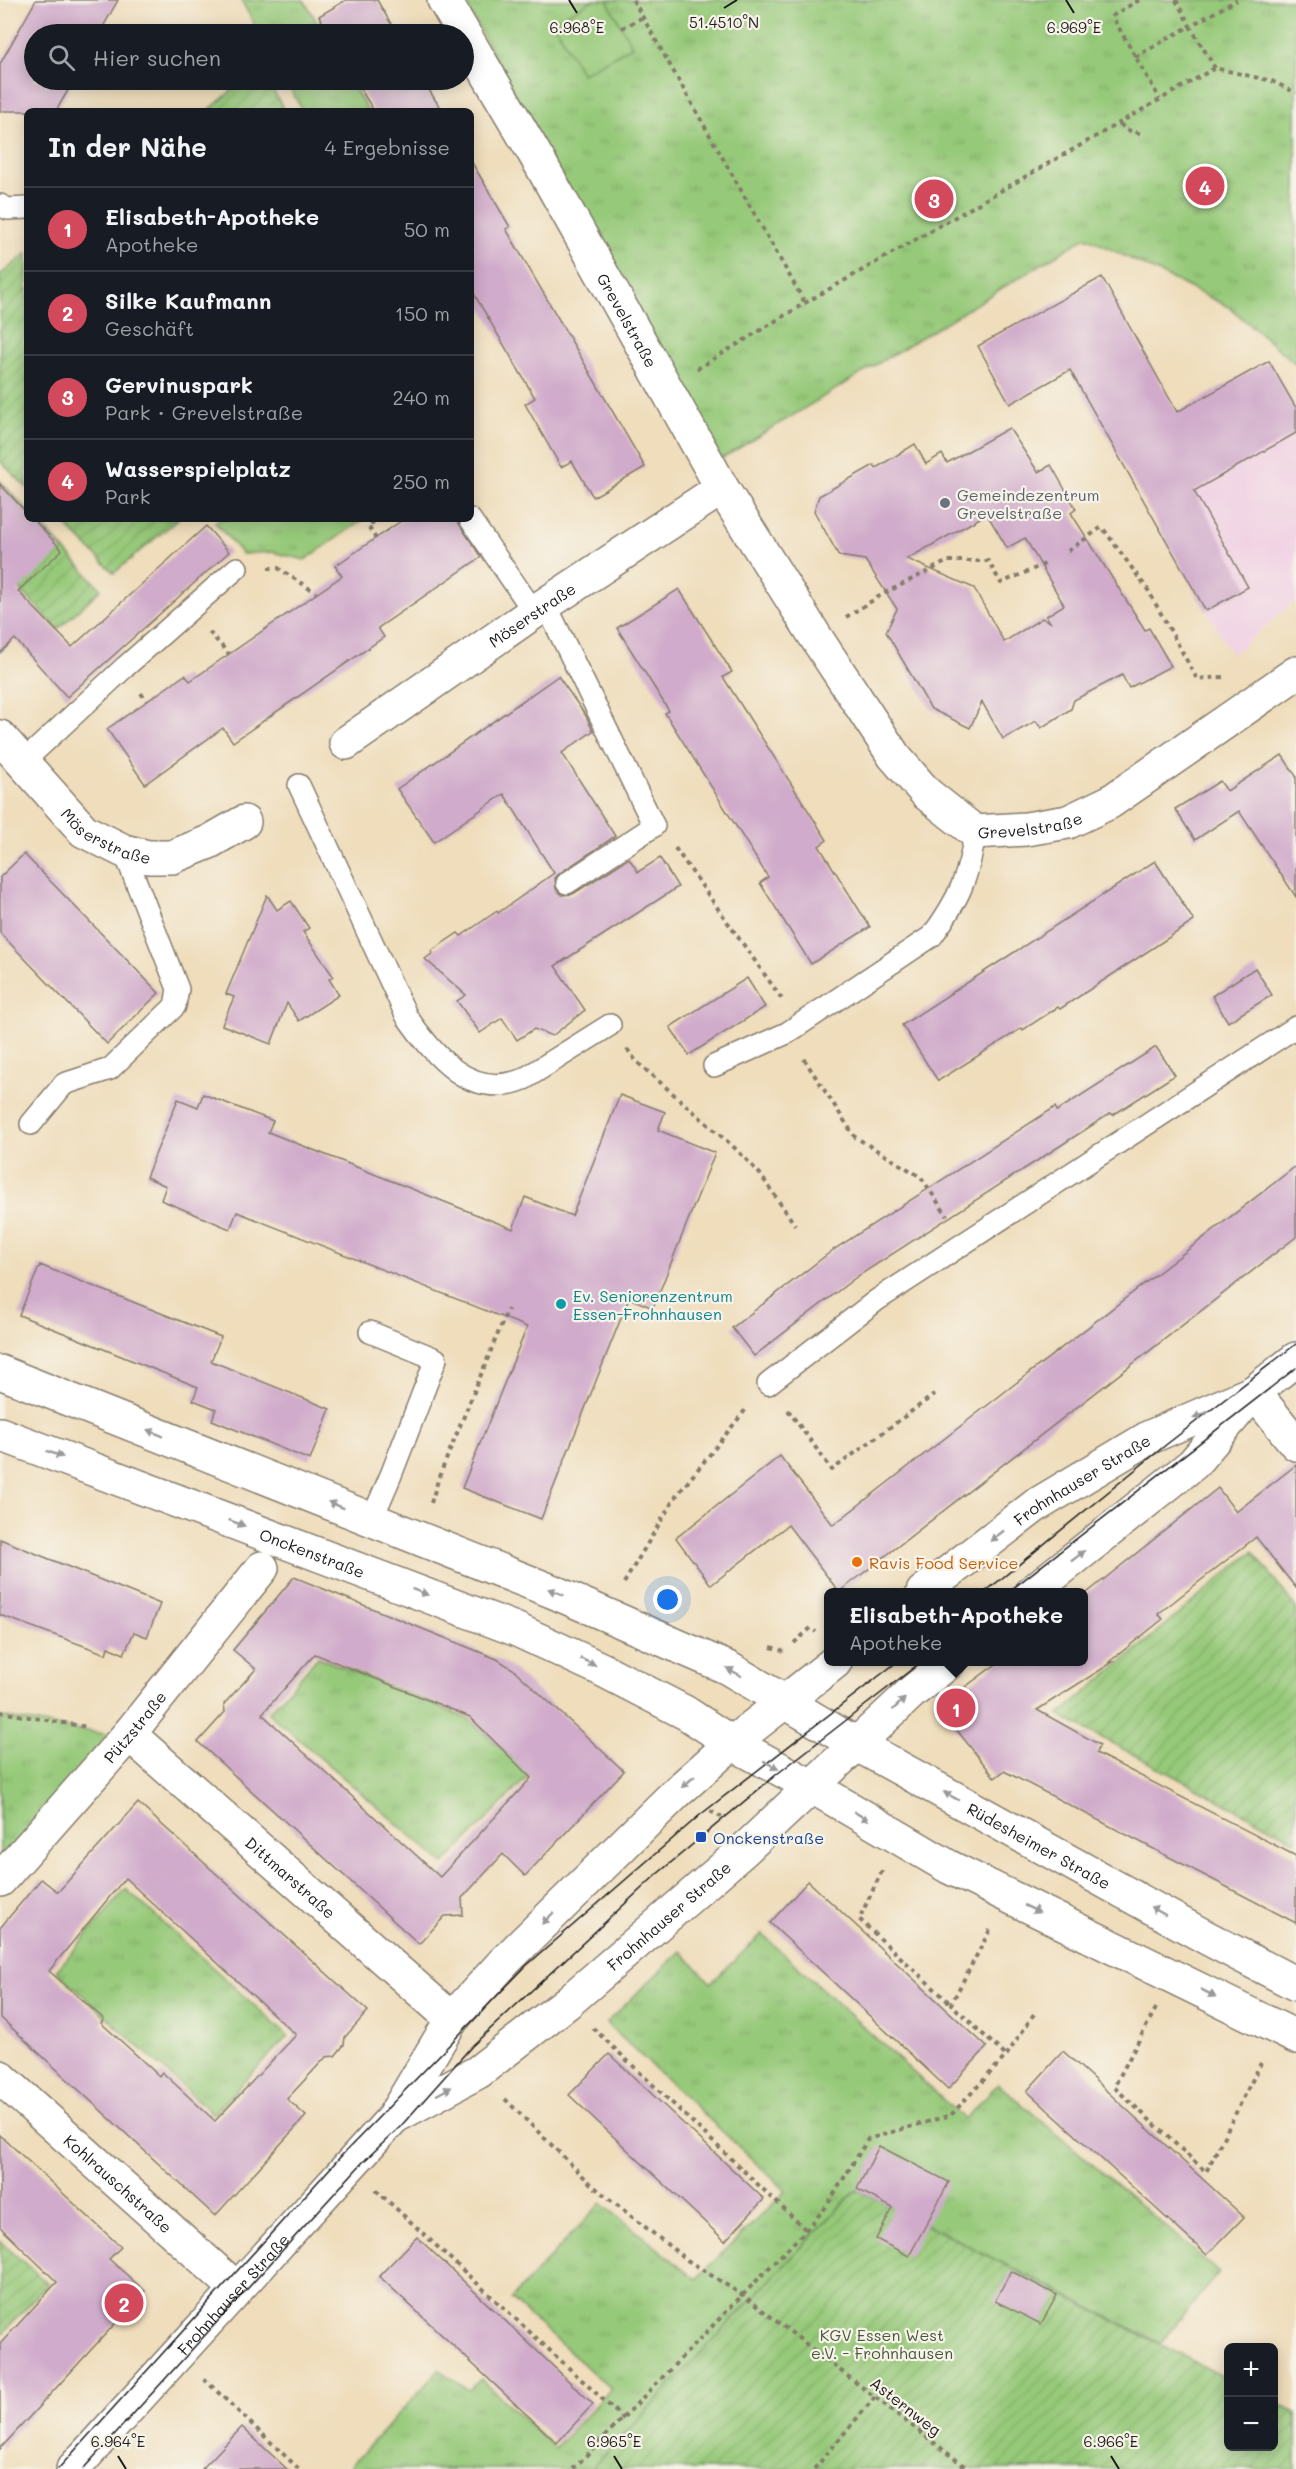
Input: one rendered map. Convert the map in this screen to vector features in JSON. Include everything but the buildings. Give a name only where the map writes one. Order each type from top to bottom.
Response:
[{"type":"main road","name":"Grevelstraße","points":[[444,0],[458,24]]},
{"type":"main road","name":"Grevelstraße","points":[[474,51],[540,163],[722,488],[815,636],[894,756],[927,794],[975,832],[1026,829],[1068,822],[1110,802],[1296,673]]},
{"type":"main road","name":"Möserstraße","points":[[346,743],[540,609],[722,488]]},
{"type":"main road","name":"Möserstraße","points":[[0,737],[84,831],[124,851],[148,857],[172,856],[209,842],[244,822]]},
{"type":"main road","name":"Frohnhauser Straße","points":[[1038,1588],[1193,1464],[1254,1392],[1296,1359]]},
{"type":"main road","points":[[0,1372],[631,1624],[728,1668],[785,1701]]},
{"type":"main road","points":[[1254,1392],[1296,1443]]},
{"type":"main road","name":"Frohnhauser Straße","points":[[929,1588],[1035,1506],[1150,1437],[1254,1392]]},
{"type":"main road","name":"Onckenstraße","points":[[0,1434],[516,1629],[686,1713],[732,1743],[811,1786]]},
{"type":"main road","name":"Pützstraße","points":[[0,1880],[129,1734],[262,1568]]},
{"type":"main road","name":"Frohnhauser Straße","points":[[73,2469],[393,2118],[452,2019],[505,1961],[676,1792],[732,1743],[830,1666]]},
{"type":"main road","name":"Frohnhauser Straße","points":[[393,2118],[478,2072],[568,2002],[756,1838],[912,1692],[944,1666]]},
{"type":"main road","name":"Rüdesheimer Straße","points":[[785,1701],[856,1744],[1209,1939],[1296,1984]]},
{"type":"main road","name":"Dittmarstraße","points":[[129,1734],[452,2019]]},
{"type":"main road","points":[[811,1786],[898,1838],[1007,1897],[1174,1976],[1287,2033]]},
{"type":"main road","name":"Kohlrauschstraße","points":[[0,2077],[237,2289]]},
{"type":"lane","points":[[0,205],[8,209],[24,208]]},
{"type":"lane","points":[[472,522],[540,609],[654,826],[567,883]]},
{"type":"lane","points":[[23,762],[125,667],[237,568]]},
{"type":"lane","points":[[299,785],[406,1017],[430,1050],[460,1076],[487,1084],[509,1085],[524,1079],[610,1025]]},
{"type":"lane","points":[[714,1066],[794,1028],[932,936],[948,914],[963,886],[971,864],[975,832]]},
{"type":"lane","points":[[31,1124],[64,1084],[110,1069],[175,1006],[178,989],[124,851]]},
{"type":"lane","points":[[768,1384],[877,1300],[1296,1027]]},
{"type":"lane","points":[[370,1332],[436,1359],[372,1519]]},
{"type":"path","points":[[633,0],[641,18],[805,303]]},
{"type":"path","points":[[1139,0],[1112,16],[1160,99]]},
{"type":"path","points":[[1176,0],[1215,68]]},
{"type":"path","points":[[1136,57],[1237,0]]},
{"type":"path","points":[[622,28],[641,18]]},
{"type":"path","points":[[666,388],[805,303],[1215,68],[1272,81],[1296,93]]},
{"type":"path","points":[[1120,124],[1127,130],[1143,134]]},
{"type":"path","points":[[374,522],[368,526],[376,539]]},
{"type":"path","points":[[1068,551],[1102,527],[1148,590],[1197,679],[1230,676]]},
{"type":"path","points":[[815,636],[883,594],[948,561],[988,561],[1001,583],[1045,564]]},
{"type":"path","points":[[237,568],[278,568],[316,593]]},
{"type":"path","points":[[654,826],[669,840],[794,1028],[855,1137],[921,1177],[946,1215]]},
{"type":"path","points":[[610,1025],[637,1062],[737,1150],[760,1174],[795,1226]]},
{"type":"path","points":[[421,1539],[439,1477],[508,1309]]},
{"type":"path","points":[[637,1563],[674,1499],[705,1458],[768,1384],[832,1470],[935,1394]]},
{"type":"path","points":[[0,1712],[129,1734]]},
{"type":"path","points":[[676,1792],[756,1838]]},
{"type":"path","points":[[898,1838],[859,1919],[1005,2056]]},
{"type":"path","points":[[951,2004],[1007,1897]]},
{"type":"path","points":[[1174,1976],[1114,2087],[1206,2172],[1287,2033]]},
{"type":"path","points":[[568,2002],[657,2090],[806,2230]]},
{"type":"path","points":[[573,2469],[806,2230],[826,2207],[868,2139],[951,2115],[1005,2056],[1034,2014]]},
{"type":"path","name":"Asternweg","points":[[478,2072],[593,2187],[687,2260],[744,2296],[968,2469]]},
{"type":"path","points":[[349,2165],[624,2419]]},
{"type":"path","points":[[177,2355],[300,2469]]},
{"type":"path","points":[[814,2469],[875,2397]]},
{"type":"shaded area","points":[[1296,433],[1296,600],[1232,655],[1152,515]]},
{"type":"green space","points":[[241,0],[304,0],[318,24],[254,24]]},
{"type":"green space","points":[[464,0],[1296,0],[1296,364],[1229,307],[1086,237],[721,459],[550,160]]},
{"type":"green space","points":[[593,0],[607,0],[632,46],[582,74],[553,22]]},
{"type":"green space","points":[[232,90],[273,90],[283,108],[211,108]]},
{"type":"green space","points":[[291,90],[356,90],[366,108],[301,108]]},
{"type":"green space","points":[[24,255],[24,485],[0,461],[0,275]]},
{"type":"green space","points":[[0,481],[24,507],[24,522],[39,522],[101,589],[58,629],[0,568]]},
{"type":"green space","points":[[62,522],[174,522],[114,573]]},
{"type":"green space","points":[[215,522],[360,522],[305,560],[272,552],[242,554]]},
{"type":"green space","points":[[1253,1551],[1296,1608],[1296,1841],[1059,1715]]},
{"type":"green space","points":[[318,1657],[469,1719],[530,1774],[444,1864],[268,1713]]},
{"type":"green space","points":[[0,1717],[117,1736],[0,1868]]},
{"type":"green space","points":[[126,1889],[288,2036],[213,2114],[56,1971]]},
{"type":"green space","points":[[762,1934],[964,2119],[998,2084],[1219,2272],[1160,2343],[857,2189],[591,2469],[348,2469],[439,2370],[469,2390],[481,2379],[555,2448],[611,2389],[511,2299],[601,2203],[696,2279],[786,2191],[606,2023],[681,1951],[711,1983]]},
{"type":"green space","name":"KGV Essen West e.V. - Frohnhausen","points":[[857,2189],[1224,2377],[1224,2451],[1278,2451],[1278,2404],[1296,2413],[1296,2469],[591,2469]]},
{"type":"green space","points":[[0,2241],[48,2284],[0,2336]]},
{"type":"tram line","points":[[990,1588],[1167,1444],[1296,1344]]},
{"type":"tram line","points":[[1013,1588],[1296,1368]]},
{"type":"tram line","points":[[58,2469],[342,2155],[526,1966],[700,1815],[892,1666]]},
{"type":"tram line","points":[[83,2469],[363,2162],[400,2127],[472,2046],[656,1875],[777,1774],[916,1666]]},
{"type":"place","name":"Wasserspielplatz","points":[[1205,186]]},
{"type":"place","name":"Gervinuspark","points":[[934,199]]},
{"type":"place","name":"Gemeindezentrum Grevelstraße","points":[[945,503]]},
{"type":"place","name":"Ev. Seniorenzentrum Essen-Frohnhausen","points":[[561,1304]]},
{"type":"place","name":"Ravis Food Service","points":[[857,1562]]},
{"type":"place","name":"Elisabeth-Apotheke","points":[[956,1708]]},
{"type":"place","name":"Onckenstraße","points":[[701,1837]]},
{"type":"place","name":"Silke Kaufmann","points":[[124,2303]]}]
